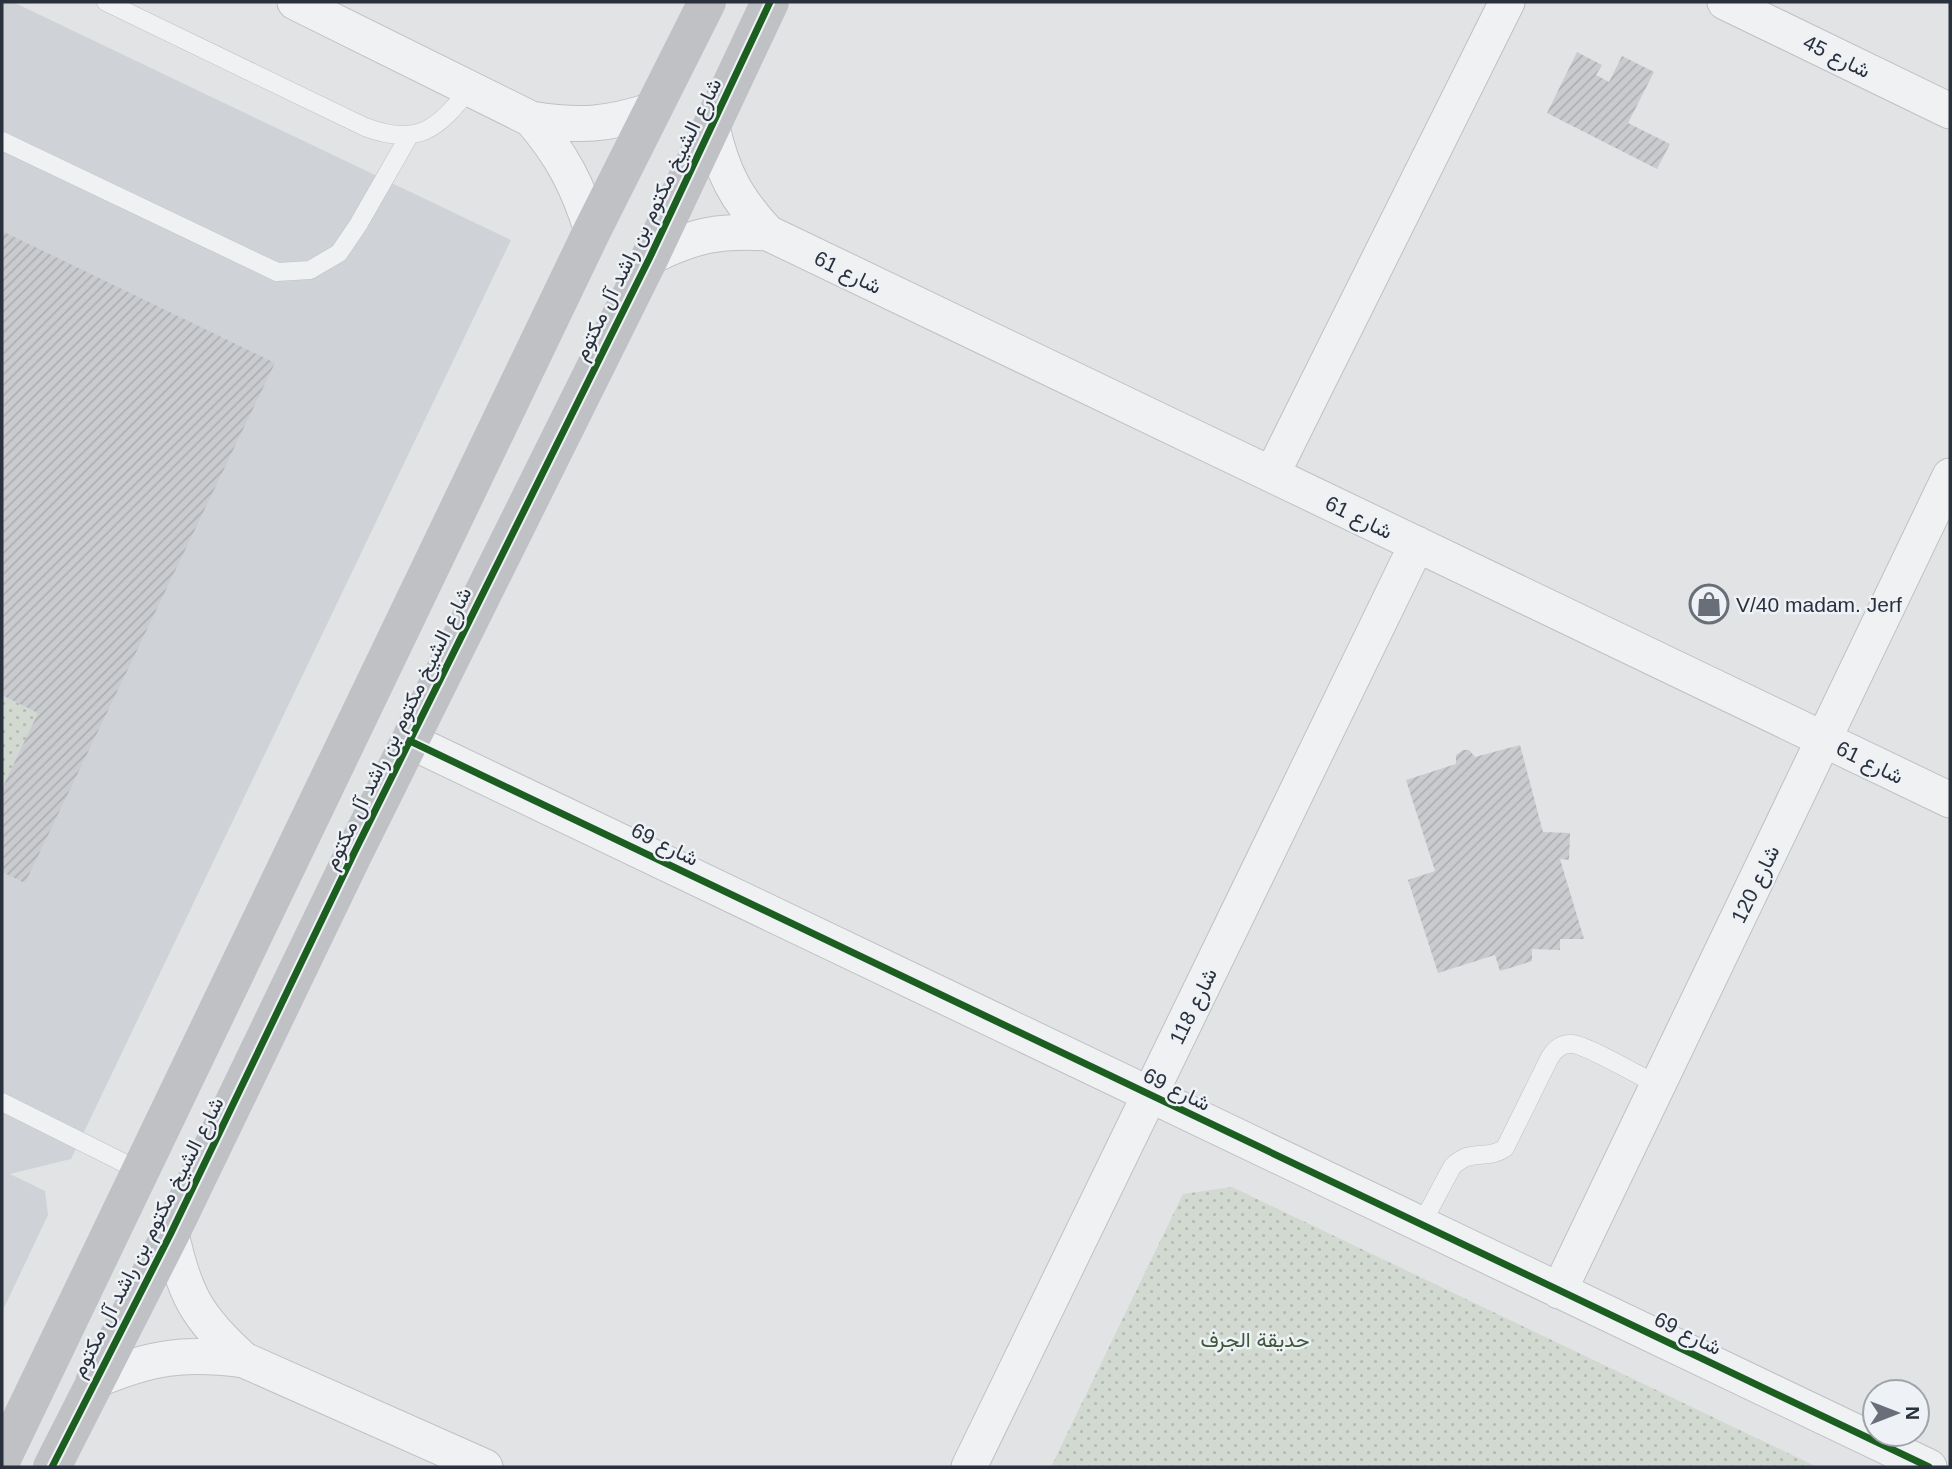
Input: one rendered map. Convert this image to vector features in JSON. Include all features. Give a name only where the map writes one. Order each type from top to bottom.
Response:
[{"type":"street","points":[[295,2],[531,119],[593,125],[624,120],[653,110]]},
{"type":"street","name":"شارع الشيخ مكتوم بن راشد آل مكتوم","points":[[2,1459],[592,231],[707,2]]},
{"type":"street","name":"شارع الشيخ مكتوم بن راشد آل مكتوم","points":[[52,1467],[171,1233],[410,741],[650,257],[770,2]]},
{"type":"street","points":[[1272,474],[1507,2]]},
{"type":"street","name":"شارع 45","points":[[1725,2],[1950,111]]},
{"type":"street","points":[[531,119],[552,143],[569,170],[583,200],[592,231]]},
{"type":"street","name":"شارع 61","points":[[712,127],[718,157],[730,185],[747,211],[768,233],[1950,800]]},
{"type":"street","name":"شارع 61","points":[[650,257],[677,243],[706,234],[737,231],[768,233]]},
{"type":"street","name":"شارع 120","points":[[1559,1291],[1950,476]]},
{"type":"street","name":"شارع 118","points":[[970,1467],[1417,544]]},
{"type":"street","name":"شارع 69","points":[[410,741],[1929,1467]]},
{"type":"street","points":[[171,1233],[179,1270],[194,1304],[216,1335],[244,1360]]},
{"type":"street","points":[[94,1381],[130,1366],[167,1357],[206,1355],[244,1360],[485,1467]]},
{"type":"lane","points":[[106,2],[365,127],[387,135],[409,136],[430,129],[449,116],[470,89]]},
{"type":"lane","points":[[2,141],[277,272],[310,270],[339,253],[358,226],[409,136]]},
{"type":"lane","points":[[1421,1225],[1458,1160],[1474,1153],[1498,1152],[1505,1147],[1550,1057],[1562,1045],[1579,1045],[1658,1085]]},
{"type":"lane","points":[[2,1101],[140,1171]]},
{"type":"shaded area","points":[[2,2],[13,2],[511,240],[71,1159],[10,1174],[45,1191],[48,1215],[2,1312]]},
{"type":"green space","points":[[2,695],[38,713],[2,789]]},
{"type":"green space","name":"حديقة الجرف","points":[[1232,1187],[1817,1467],[1051,1467],[1183,1194]]},
{"type":"building","points":[[1577,52],[1602,65],[1596,75],[1609,82],[1622,56],[1654,72],[1628,123],[1670,144],[1657,169],[1547,113]]},
{"type":"building","points":[[2,231],[275,363],[25,883],[2,872],[2,789],[38,713],[2,695]]},
{"type":"building","points":[[1520,745],[1543,832],[1570,833],[1569,860],[1560,859],[1584,939],[1560,939],[1560,950],[1532,949],[1532,961],[1500,971],[1495,955],[1438,973],[1408,880],[1435,871],[1406,780],[1456,764],[1456,755],[1463,750],[1469,750],[1475,757]]},
{"type":"cycle path","points":[[52,1467],[171,1233],[354,853],[650,257],[770,2]]},
{"type":"cycle path","points":[[410,741],[1929,1467]]},
{"type":"place","name":"V/40 madam. Jerf","points":[[1709,604]]}]
